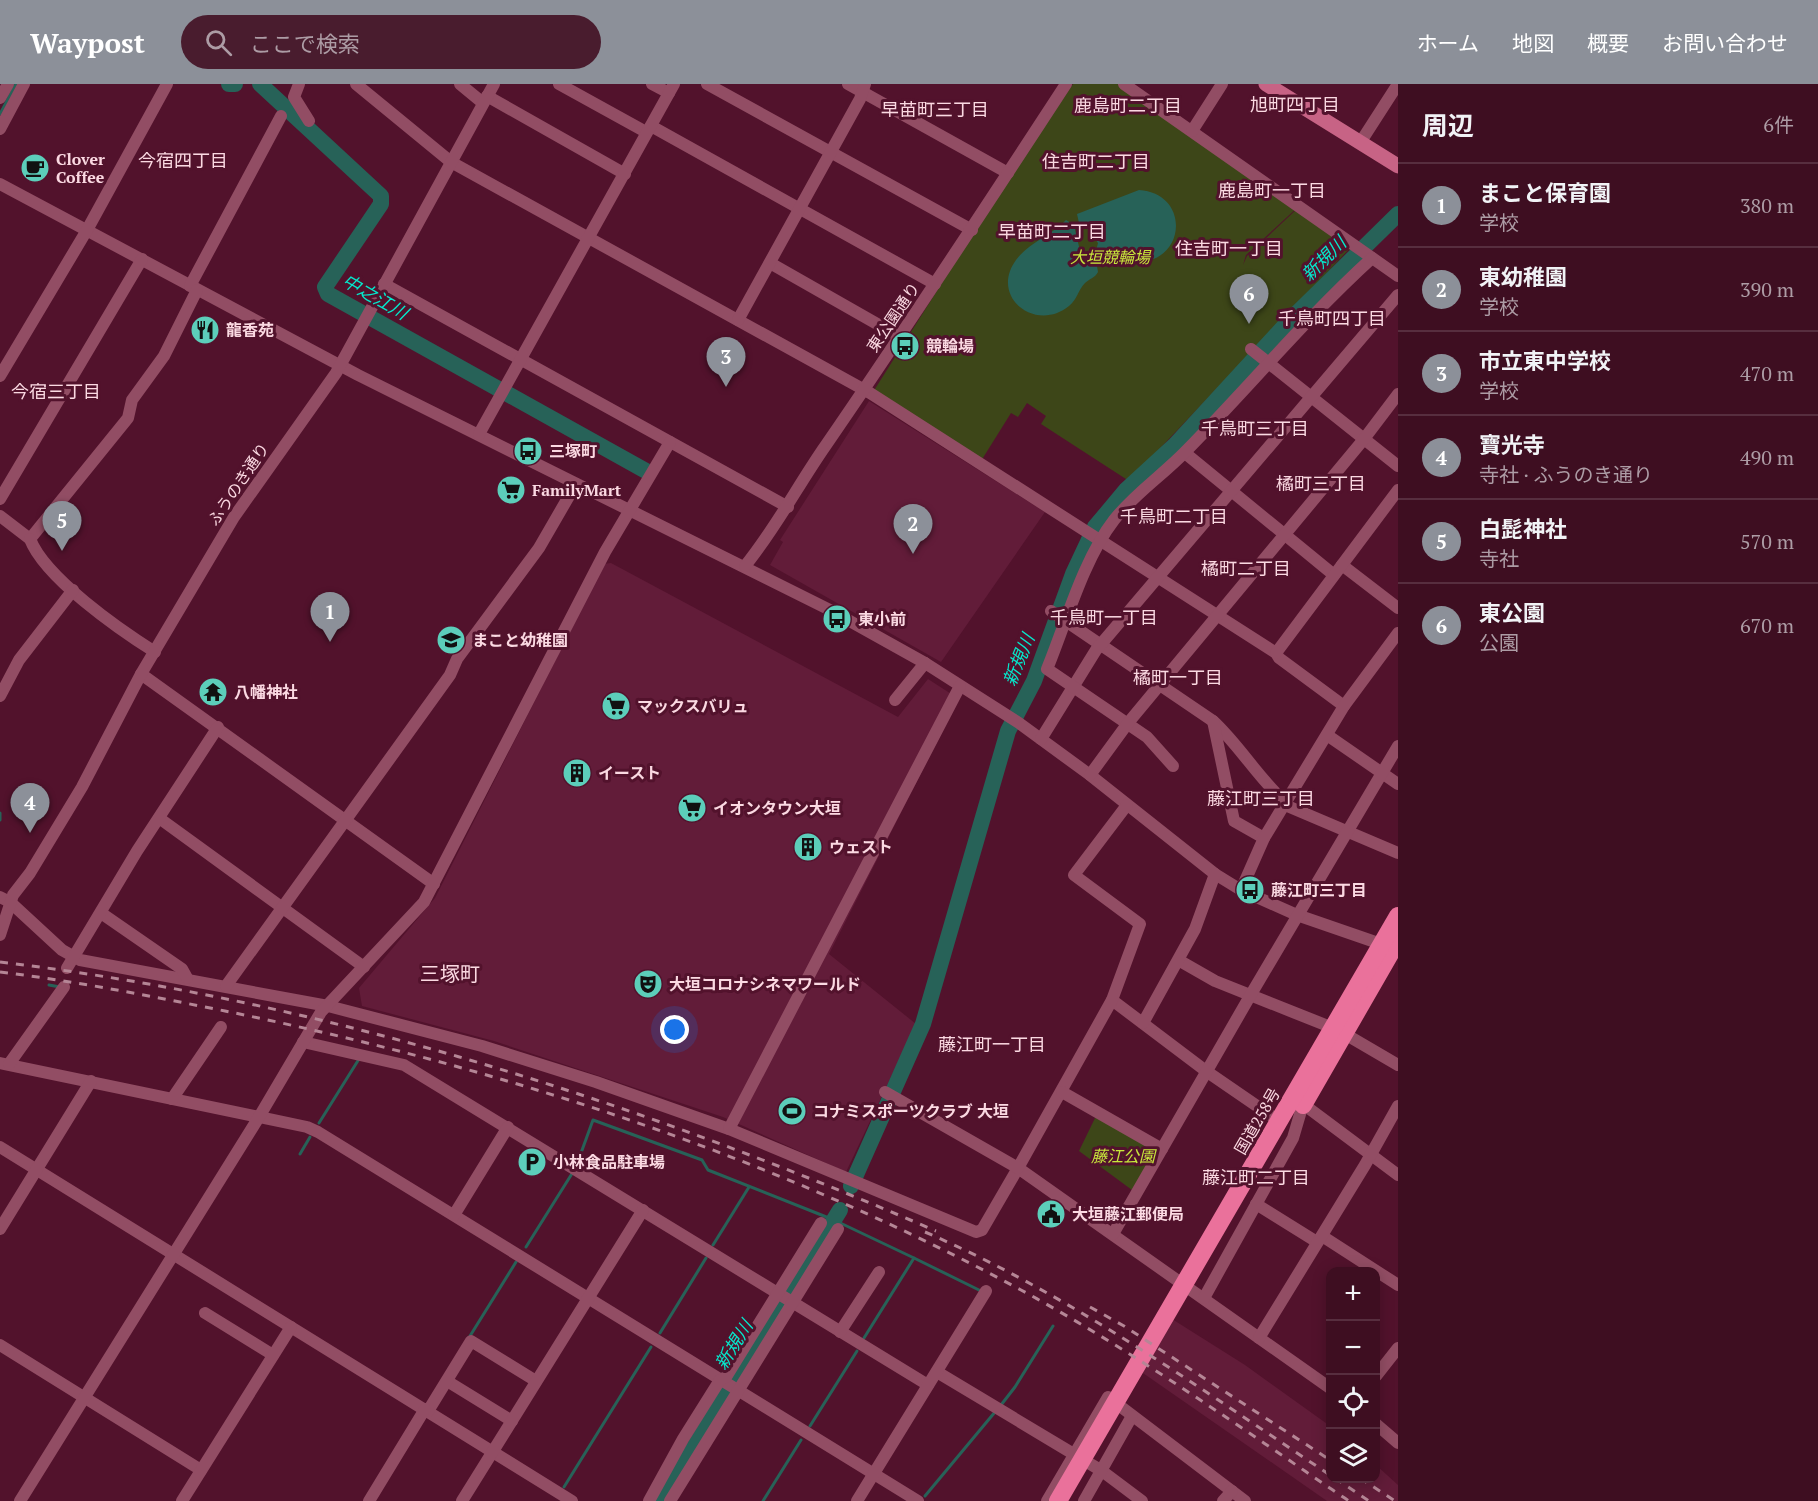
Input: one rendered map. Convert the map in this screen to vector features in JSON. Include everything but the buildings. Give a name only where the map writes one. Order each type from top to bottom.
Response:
[{"type":"highway","name":"国道258号","points":[[1058,1501],[1273,1143],[1303,1104],[1339,1031],[1392,946],[1398,916]]},
{"type":"highway","name":"国道258号","points":[[1072,1501],[1273,1143],[1320,1051],[1339,1031]]},
{"type":"main road","points":[[1266,84],[1398,166]]},
{"type":"street","points":[[0,98],[8,84]]},
{"type":"street","points":[[0,129],[24,84]]},
{"type":"street","points":[[0,376],[87,230],[167,84]]},
{"type":"street","points":[[299,84],[294,97],[309,121]]},
{"type":"street","points":[[356,84],[451,162],[864,390],[1219,615],[1276,653],[1279,658],[1344,706]]},
{"type":"street","points":[[460,84],[625,174]]},
{"type":"street","name":"ふうのき通り","points":[[0,935],[5,899],[82,787],[141,674],[234,517],[340,365],[494,84]]},
{"type":"street","points":[[559,84],[800,208],[935,284]]},
{"type":"street","points":[[479,434],[671,89],[652,84]]},
{"type":"street","points":[[707,84],[972,230]]},
{"type":"street","points":[[848,84],[863,88],[1008,173]]},
{"type":"street","name":"東公園通り","points":[[745,566],[788,507],[814,462],[972,230],[1066,84]]},
{"type":"street","points":[[1124,84],[1398,276]]},
{"type":"street","points":[[1192,131],[1222,84]]},
{"type":"street","points":[[1360,143],[1398,84]]},
{"type":"street","points":[[738,320],[860,99],[863,88]]},
{"type":"street","points":[[30,539],[128,418],[132,400],[164,356],[194,288],[280,116]]},
{"type":"street","points":[[0,184],[340,365],[745,566],[926,663],[1041,739],[1215,874],[1241,890],[1297,915],[1392,946]]},
{"type":"street","points":[[1173,766],[1147,736],[1047,669],[1064,620],[1100,541],[1113,521],[1137,495],[1185,453],[1266,362],[1370,256]]},
{"type":"street","points":[[0,499],[142,259]]},
{"type":"street","points":[[770,263],[900,337]]},
{"type":"street","points":[[384,284],[788,507]]},
{"type":"street","points":[[1041,739],[1059,714],[1072,686],[1101,645],[1398,295]]},
{"type":"street","points":[[1251,349],[1398,466]]},
{"type":"street","points":[[1090,775],[1128,723],[1364,439],[1398,394]]},
{"type":"street","points":[[20,1501],[259,1117],[321,1012],[424,902],[605,552],[670,442]]},
{"type":"street","points":[[1185,453],[1284,535],[1398,608]]},
{"type":"street","points":[[226,986],[450,675],[457,659],[539,548],[576,484]]},
{"type":"street","points":[[1276,653],[1398,490]]},
{"type":"street","points":[[0,516],[30,539],[34,549],[73,590],[125,633],[155,652]]},
{"type":"street","points":[[0,696],[19,660],[73,590]]},
{"type":"street","points":[[1051,611],[1212,721],[1230,737],[1269,788],[1285,804],[1398,853]]},
{"type":"street","points":[[1241,890],[1264,838],[1344,706],[1398,633]]},
{"type":"street","points":[[895,700],[926,663]]},
{"type":"street","points":[[141,674],[434,884]]},
{"type":"street","points":[[729,1129],[960,686]]},
{"type":"street","points":[[1212,721],[1234,821],[1264,838]]},
{"type":"street","points":[[71,963],[159,818],[218,727]]},
{"type":"street","points":[[1327,735],[1398,784]]},
{"type":"street","points":[[1113,1234],[1297,915],[1398,746]]},
{"type":"street","points":[[71,963],[89,963],[187,978],[328,1006],[482,1046],[596,1082],[729,1129],[844,1175],[976,1232],[982,1230],[1112,1000],[1140,924],[1074,875],[1127,805]]},
{"type":"street","points":[[159,818],[364,967]]},
{"type":"street","points":[[1143,1023],[1195,929],[1215,874]]},
{"type":"street","points":[[5,899],[62,950],[71,963]]},
{"type":"street","points":[[101,913],[182,969],[187,978]]},
{"type":"street","points":[[1179,961],[1215,981],[1339,1031],[1398,1065]]},
{"type":"street","points":[[64,987],[4,1064],[307,1127],[318,1132],[918,1501]]},
{"type":"street","points":[[1112,1000],[1206,1071],[1273,1117]]},
{"type":"street","points":[[172,1099],[221,1027]]},
{"type":"street","points":[[303,1042],[404,1065],[928,1385]]},
{"type":"street","points":[[1182,1283],[1300,1071],[1320,1051]]},
{"type":"street","points":[[0,1229],[91,1081]]},
{"type":"street","points":[[885,1092],[1018,1168],[1326,1385]]},
{"type":"street","points":[[1062,1092],[1162,1149]]},
{"type":"street","points":[[1204,1298],[1293,1138],[1303,1104],[1398,1175]]},
{"type":"street","points":[[1259,1338],[1371,1155],[1398,1106]]},
{"type":"street","points":[[454,1215],[507,1127]]},
{"type":"street","points":[[0,1147],[427,1410],[565,1499]]},
{"type":"street","points":[[1256,1204],[1398,1286]]},
{"type":"street","points":[[462,1501],[643,1210]]},
{"type":"street","points":[[670,1501],[730,1386],[785,1298],[821,1223]]},
{"type":"street","points":[[730,1386],[726,1377],[838,1229]]},
{"type":"street","points":[[840,1332],[879,1272]]},
{"type":"street","points":[[857,1501],[986,1291]]},
{"type":"street","points":[[205,1313],[273,1356]]},
{"type":"street","points":[[182,1501],[291,1327]]},
{"type":"street","points":[[369,1501],[471,1341],[536,1381]]},
{"type":"street","points":[[0,1345],[201,1470]]},
{"type":"street","points":[[1377,1375],[1398,1348]]},
{"type":"street","points":[[936,1372],[1102,1471],[1142,1501]]},
{"type":"street","points":[[447,1381],[512,1421]]},
{"type":"street","points":[[649,1501],[683,1439],[730,1386]]},
{"type":"street","points":[[1047,1501],[1108,1397],[1245,1501]]},
{"type":"street","points":[[1084,1501],[1132,1416]]},
{"type":"street","points":[[1380,1427],[1398,1443]]},
{"type":"street","points":[[1223,1501],[1232,1491]]},
{"type":"shaded area","points":[[1139,190],[1154,193],[1173,210],[1176,222],[1171,244],[1163,254],[1151,260],[1106,266],[1096,251],[1098,243],[1083,223],[1079,223],[1077,214]]},
{"type":"shaded area","points":[[1066,220],[1074,225],[1080,251],[1093,262],[1096,260],[1098,272],[1083,286],[1069,306],[1056,313],[1043,315],[1031,313],[1020,307],[1012,298],[1008,287],[1009,274],[1021,254]]},
{"type":"shaded area","points":[[869,401],[1045,512],[941,662],[770,565],[783,542],[780,540]]},
{"type":"shaded area","name":"イオンタウン大垣","points":[[611,563],[898,717],[928,679],[959,699],[829,954],[916,1024],[846,1172],[723,1117],[494,1041],[362,1006],[359,988],[435,898],[604,564]]},
{"type":"shaded area","points":[[1172,1319],[1245,1365],[1326,1423],[1326,1483],[1380,1483],[1380,1469],[1398,1485],[1398,1501],[1327,1501],[1140,1371]]},
{"type":"green space","name":"大垣競輪場","points":[[1073,84],[1124,84],[1299,206],[1246,255],[1243,265],[1247,256],[1299,207],[1352,246],[1129,481],[1041,424],[1046,416],[1027,403],[1018,417],[1011,413],[981,461],[873,392],[983,218]]},
{"type":"green space","name":"藤江公園","points":[[1096,1116],[1156,1150],[1132,1190],[1079,1151]]},
{"type":"waterway","points":[[0,114],[16,84]]},
{"type":"waterway","name":"中之江川","points":[[229,84],[235,84]]},
{"type":"waterway","name":"中之江川","points":[[260,84],[381,196],[381,204],[325,287],[328,294],[646,471]]},
{"type":"waterway","name":"新規川","points":[[851,1186],[923,1024],[1008,731],[1034,681],[1073,574],[1095,527],[1126,490],[1175,445],[1290,320],[1398,214]]},
{"type":"waterway","points":[[0,813],[0,820]]},
{"type":"waterway","points":[[49,985],[60,987]]},
{"type":"waterway","points":[[319,1123],[359,1059]]},
{"type":"waterway","points":[[577,1164],[593,1120],[702,1160],[708,1170],[834,1220],[914,1258],[864,1338]]},
{"type":"waterway","points":[[300,1154],[310,1137]]},
{"type":"waterway","points":[[526,1247],[573,1172]]},
{"type":"waterway","points":[[713,1245],[749,1187]]},
{"type":"waterway","name":"新規川","points":[[661,1501],[840,1210]]},
{"type":"waterway","points":[[660,1333],[706,1258]]},
{"type":"waterway","points":[[914,1258],[981,1291]]},
{"type":"waterway","points":[[470,1336],[516,1262]]},
{"type":"waterway","points":[[1001,1405],[1053,1326]]},
{"type":"waterway","points":[[564,1487],[651,1347]]},
{"type":"waterway","points":[[810,1426],[857,1351]]},
{"type":"waterway","points":[[925,1496],[995,1412]]},
{"type":"waterway","points":[[763,1501],[801,1440]]},
{"type":"railway","points":[[0,962],[122,979],[242,1002],[360,1030],[478,1062],[594,1099],[709,1140],[936,1231]]},
{"type":"railway","points":[[0,972],[141,994],[328,1034],[431,1059],[633,1121],[733,1158],[831,1198],[927,1242],[1021,1290],[1146,1365],[1349,1501]]},
{"type":"railway","points":[[925,1232],[979,1257],[1083,1314],[1183,1376],[1326,1472]]},
{"type":"railway","points":[[1090,1307],[1124,1326],[1326,1457]]},
{"type":"railway","points":[[1342,1483],[1369,1501]]},
{"type":"railway","points":[[1368,1483],[1395,1501]]},
{"type":"place","name":"Clover Coffee","points":[[35,168]]},
{"type":"place","name":"東公園","points":[[1249,324]]},
{"type":"place","name":"龍香苑","points":[[205,330]]},
{"type":"place","name":"競輪場","points":[[905,346]]},
{"type":"place","name":"市立東中学校","points":[[726,387]]},
{"type":"place","name":"三塚町","points":[[528,451]]},
{"type":"place","name":"FamilyMart","points":[[511,490]]},
{"type":"place","name":"白髭神社","points":[[62,551]]},
{"type":"place","name":"東幼稚園","points":[[913,554]]},
{"type":"place","name":"東小前","points":[[837,619]]},
{"type":"place","name":"まこと幼稚園","points":[[451,640]]},
{"type":"place","name":"まこと保育園","points":[[330,642]]},
{"type":"place","name":"八幡神社","points":[[213,692]]},
{"type":"place","name":"マックスバリュ","points":[[616,706]]},
{"type":"place","name":"イースト","points":[[577,773]]},
{"type":"place","name":"イオンタウン大垣","points":[[692,808]]},
{"type":"place","name":"寶光寺","points":[[30,833]]},
{"type":"place","name":"ウェスト","points":[[808,847]]},
{"type":"place","name":"藤江町三丁目","points":[[1250,890]]},
{"type":"place","name":"大垣コロナシネマワールド","points":[[648,984]]},
{"type":"place","name":"コナミスポーツクラブ 大垣","points":[[792,1111]]},
{"type":"place","name":"小林食品駐車場","points":[[532,1162]]},
{"type":"place","name":"大垣藤江郵便局","points":[[1051,1214]]},
{"type":"district","name":"旭町四丁目","points":[[1295,105]]},
{"type":"district","name":"鹿島町二丁目","points":[[1128,106]]},
{"type":"district","name":"早苗町三丁目","points":[[935,110]]},
{"type":"district","name":"今宿四丁目","points":[[183,161]]},
{"type":"district","name":"住吉町二丁目","points":[[1096,162]]},
{"type":"district","name":"鹿島町一丁目","points":[[1272,191]]},
{"type":"district","name":"早苗町二丁目","points":[[1052,232]]},
{"type":"district","name":"住吉町一丁目","points":[[1229,249]]},
{"type":"district","name":"千鳥町四丁目","points":[[1332,319]]},
{"type":"district","name":"今宿三丁目","points":[[56,392]]},
{"type":"district","name":"千鳥町三丁目","points":[[1255,429]]},
{"type":"district","name":"橘町三丁目","points":[[1321,484]]},
{"type":"district","name":"千鳥町二丁目","points":[[1174,517]]},
{"type":"district","name":"橘町二丁目","points":[[1246,569]]},
{"type":"district","name":"千鳥町一丁目","points":[[1104,618]]},
{"type":"district","name":"橘町一丁目","points":[[1178,678]]},
{"type":"district","name":"藤江町三丁目","points":[[1261,799]]},
{"type":"district","name":"三塚町","points":[[450,974]]},
{"type":"district","name":"藤江町一丁目","points":[[992,1045]]},
{"type":"district","name":"藤江町二丁目","points":[[1256,1178]]}]
